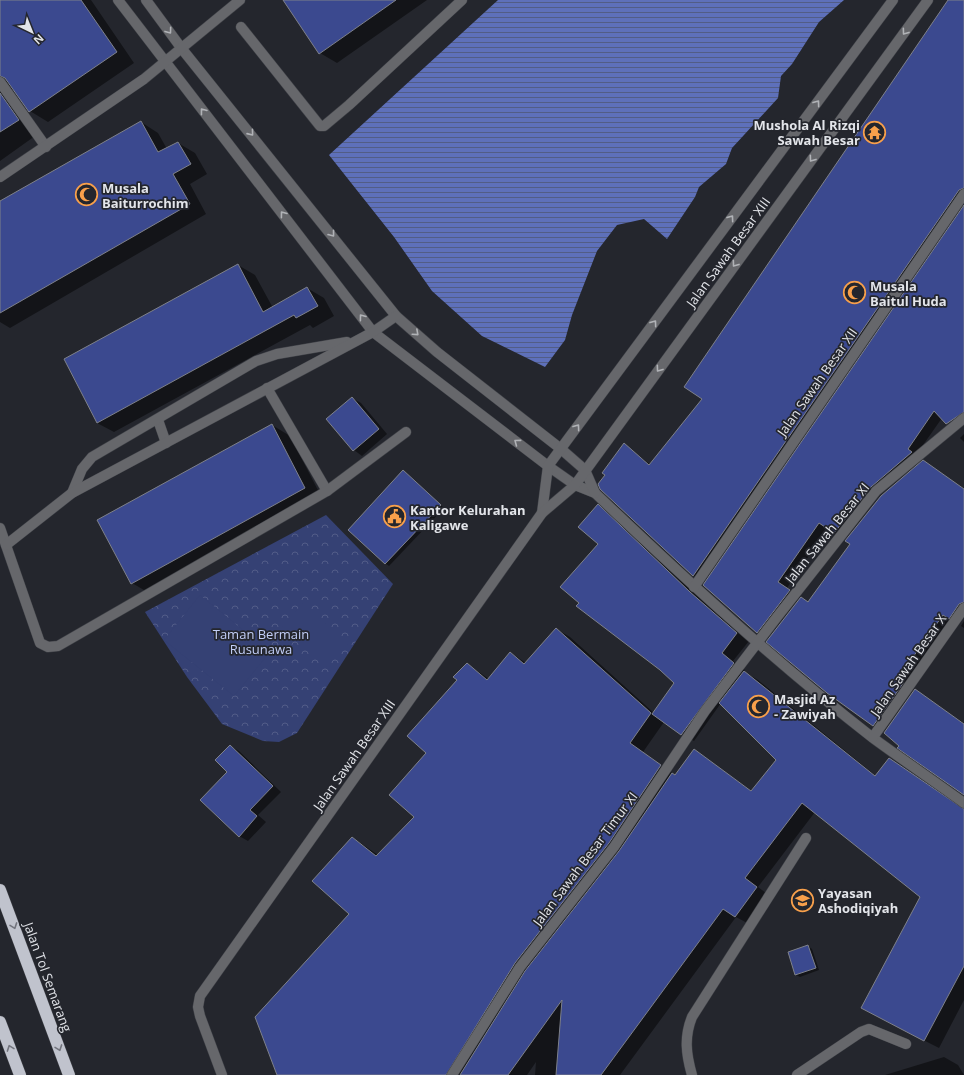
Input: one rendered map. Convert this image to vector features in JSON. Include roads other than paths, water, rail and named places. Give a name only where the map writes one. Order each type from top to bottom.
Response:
[{"type":"highway","name":"Jalan Tol Semarang","points":[[0,890],[69,1075]]},
{"type":"highway","points":[[0,1022],[20,1075]]},
{"type":"street","points":[[146,0],[182,49],[396,316],[437,352],[561,449],[585,470],[595,493]]},
{"type":"street","points":[[0,177],[46,147],[166,63],[240,0]]},
{"type":"street","points":[[241,27],[320,126],[324,126],[349,105],[462,0]]},
{"type":"street","name":"Jalan Sawah Besar XIII","points":[[542,513],[548,466],[892,0]]},
{"type":"street","name":"Jalan Sawah Besar XIII","points":[[222,1075],[200,1016],[198,1006],[200,996],[542,513],[575,485],[928,0]]},
{"type":"street","points":[[123,2],[166,63],[373,332],[548,466],[575,485],[595,493],[694,587],[759,643],[873,737],[964,803]]},
{"type":"street","points":[[0,82],[46,147]]},
{"type":"street","name":"Jalan Sawah Besar XII","points":[[694,587],[964,194]]},
{"type":"street","points":[[6,545],[72,493],[373,332],[396,316]]},
{"type":"street","points":[[72,493],[82,469],[92,457],[158,420],[256,361],[277,354],[355,341]]},
{"type":"street","points":[[267,388],[327,491]]},
{"type":"street","name":"Jalan Sawah Besar XI","points":[[759,643],[876,491],[964,418]]},
{"type":"street","points":[[158,420],[166,443]]},
{"type":"street","points":[[0,528],[40,643],[48,647],[58,646],[327,491],[406,432]]},
{"type":"street","name":"Jalan Sawah Besar X","points":[[873,737],[964,608]]},
{"type":"street","name":"Jalan Sawah Besar Timur XI","points":[[452,1075],[520,967],[614,847],[705,711],[759,643]]},
{"type":"street","points":[[692,1075],[686,1044],[688,1028],[692,1017],[806,838]]},
{"type":"street","points":[[797,1075],[869,1029],[906,1044]]},
{"type":"place","name":"Mushola Al Rizqi Sawah Besar","points":[[875,132]]},
{"type":"place","name":"Musala Baiturrochim","points":[[87,195]]},
{"type":"place","name":"Musala Baitul Huda","points":[[854,293]]},
{"type":"place","name":"Kantor Kelurahan Kaligawe","points":[[394,517]]},
{"type":"place","name":"Masjid Az - Zawiyah","points":[[758,706]]},
{"type":"place","name":"Yayasan Ashodiqiyah","points":[[803,900]]},
{"type":"park label","name":"Taman Bermain Rusunawa","points":[[261,642]]}]
